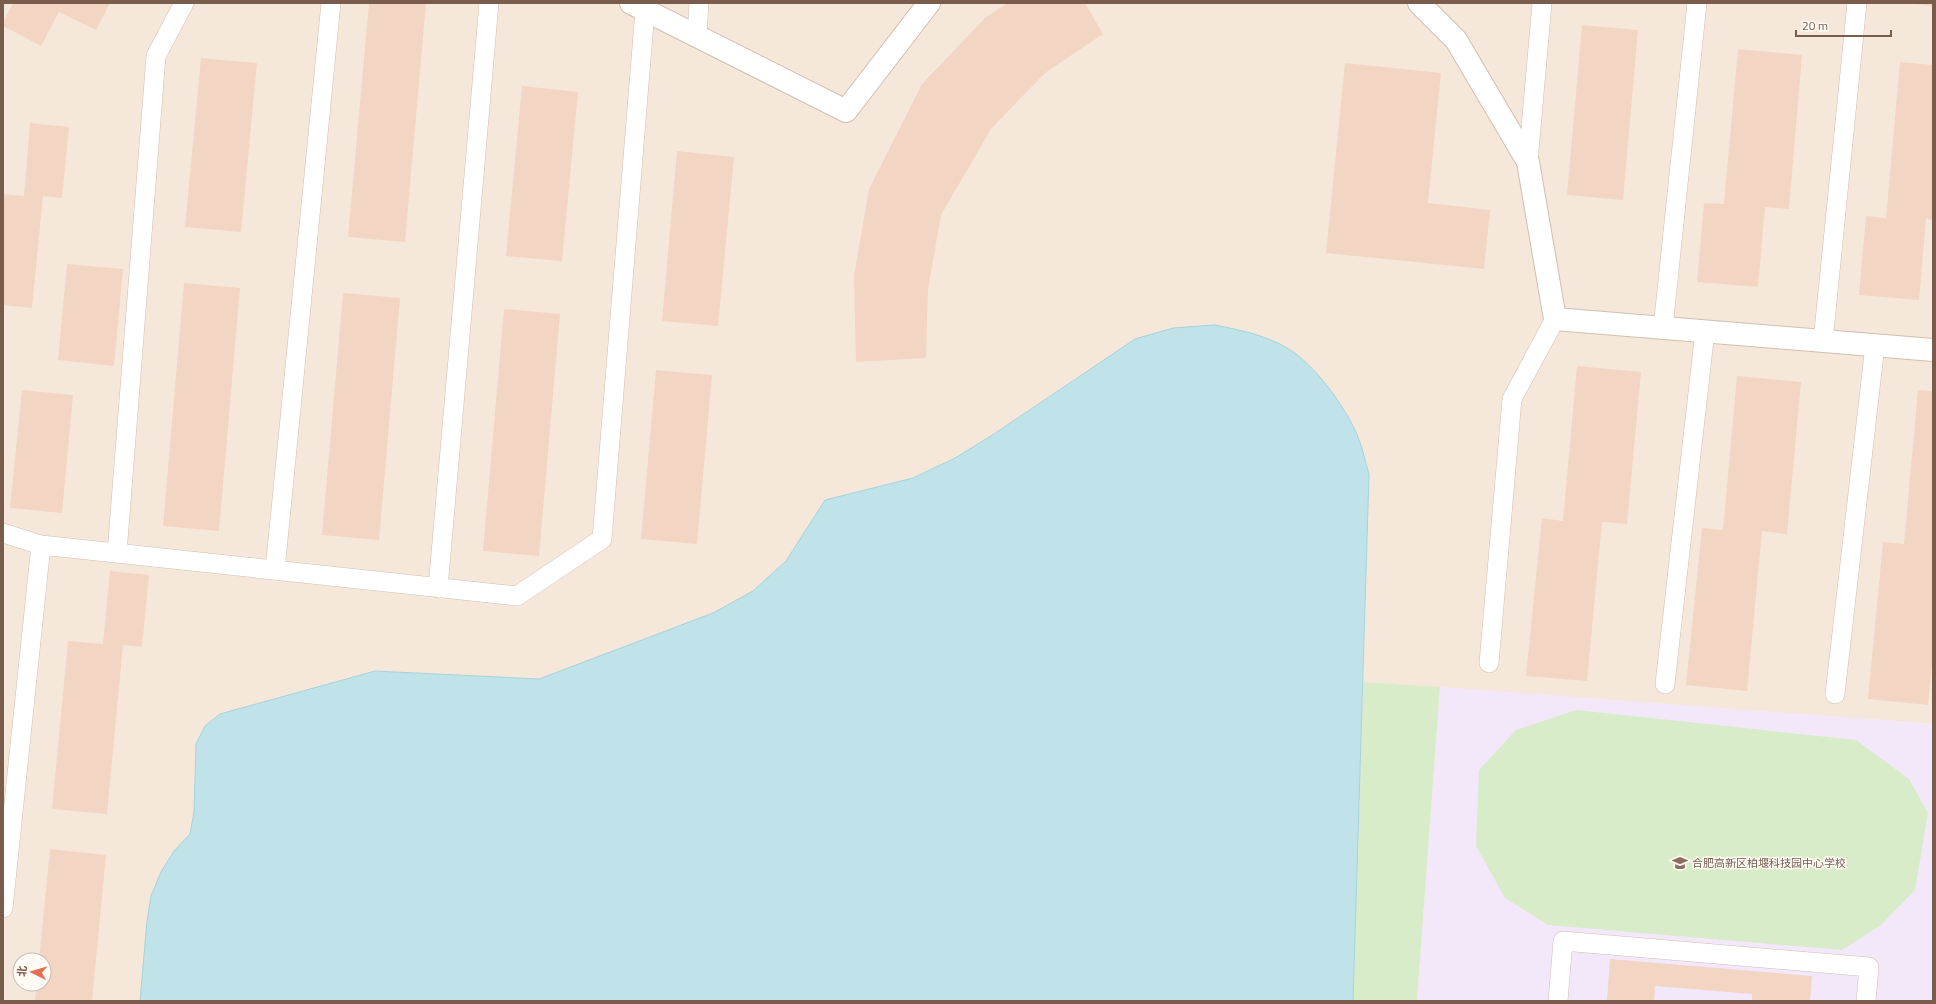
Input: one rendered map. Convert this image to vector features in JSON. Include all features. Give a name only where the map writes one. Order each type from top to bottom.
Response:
[{"type":"street","points":[[638,7],[846,111],[929,3]]},
{"type":"street","points":[[1419,3],[1456,40],[1528,162],[1555,319],[1933,350]]},
{"type":"lane","points":[[117,553],[156,56],[184,3]]},
{"type":"lane","points":[[275,570],[331,3]]},
{"type":"lane","points":[[438,588],[489,3]]},
{"type":"lane","points":[[697,36],[699,3]]},
{"type":"lane","points":[[1528,162],[1542,3]]},
{"type":"lane","points":[[1663,328],[1697,3]]},
{"type":"lane","points":[[1824,341],[1857,3]]},
{"type":"lane","points":[[3,533],[42,545],[517,596],[602,539],[638,7]]},
{"type":"lane","points":[[1488,663],[1512,399],[1555,319]]},
{"type":"lane","points":[[1665,684],[1705,332]]},
{"type":"lane","points":[[1835,694],[1875,345]]},
{"type":"lane","points":[[3,908],[42,545]]},
{"type":"lane","points":[[1558,1001],[1563,941],[1869,967],[1866,1001]]},
{"type":"shaded area","points":[[3,3],[1933,3],[1933,724],[1363,682],[1369,475],[1358,437],[1339,402],[1315,371],[994,434],[955,458],[913,478],[825,500],[786,561],[753,591],[713,613],[539,679],[375,671],[194,812],[190,834],[174,851],[151,896],[147,921],[140,1001],[3,1001]]},
{"type":"shaded area","name":"合肥高新区柏堰科技园中心学校","points":[[1440,687],[1933,724],[1933,1001],[1417,1001]]},
{"type":"green space","points":[[1363,682],[1440,687],[1417,1001],[1353,1001]]},
{"type":"green space","points":[[1576,710],[1856,740],[1909,779],[1928,813],[1915,890],[1881,925],[1842,950],[1548,925],[1505,898],[1476,846],[1479,770],[1516,730]]},
{"type":"water","points":[[1215,325],[1261,336],[1279,343],[1308,364],[1338,400],[1346,413],[1358,437],[1369,475],[1353,1001],[140,1001],[147,921],[151,896],[161,872],[174,851],[190,834],[194,812],[196,744],[205,726],[220,714],[375,671],[539,679],[713,613],[753,591],[786,561],[825,500],[913,478],[955,458],[994,434],[1135,339],[1173,328]]},
{"type":"building","points":[[13,3],[110,3],[96,30],[59,12],[41,46],[3,26]]},
{"type":"building","points":[[369,3],[426,3],[405,242],[348,237]]},
{"type":"building","points":[[1008,3],[1085,3],[1103,34],[1045,73],[991,129],[941,215],[928,289],[926,358],[856,362],[854,276],[869,189],[922,84],[986,17]]},
{"type":"building","points":[[1933,3],[1933,6],[1914,4]]},
{"type":"building","points":[[1582,25],[1638,30],[1623,200],[1567,195]]},
{"type":"building","points":[[1738,49],[1802,55],[1789,209],[1765,207],[1758,287],[1697,282],[1704,203],[1724,204]]},
{"type":"building","points":[[201,58],[257,63],[241,232],[185,227]]},
{"type":"building","points":[[1900,62],[1933,65],[1933,220],[1926,219],[1919,300],[1859,295],[1866,216],[1886,218]]},
{"type":"building","points":[[1345,63],[1441,73],[1428,203],[1490,210],[1484,269],[1326,253]]},
{"type":"building","points":[[522,86],[578,92],[562,261],[506,256]]},
{"type":"building","points":[[30,123],[69,127],[62,198],[43,196],[32,308],[3,305],[3,194],[24,196]]},
{"type":"building","points":[[677,151],[734,157],[718,326],[662,321]]},
{"type":"building","points":[[67,264],[123,269],[114,366],[58,360]]},
{"type":"building","points":[[184,283],[240,288],[219,531],[163,526]]},
{"type":"building","points":[[343,293],[400,298],[379,540],[322,535]]},
{"type":"building","points":[[504,309],[560,314],[539,556],[483,551]]},
{"type":"building","points":[[1577,366],[1641,372],[1627,524],[1602,522],[1587,681],[1526,676],[1542,518],[1563,521]]},
{"type":"building","points":[[656,370],[712,375],[697,544],[641,539]]},
{"type":"building","points":[[1737,376],[1801,382],[1787,534],[1762,531],[1747,691],[1686,685],[1702,528],[1723,530]]},
{"type":"building","points":[[22,390],[73,395],[62,513],[10,508]]},
{"type":"building","points":[[1918,390],[1933,391],[1933,653],[1928,705],[1868,699],[1883,542],[1904,544]]},
{"type":"building","points":[[110,571],[149,575],[142,647],[123,645],[107,814],[52,809],[68,641],[103,644]]},
{"type":"building","points":[[50,849],[106,855],[92,1001],[35,1001],[36,992],[52,992],[52,952],[40,952]]},
{"type":"building","points":[[1610,959],[1812,976],[1810,1001],[1752,1001],[1752,994],[1655,986],[1654,1001],[1607,1001]]},
{"type":"place","name":"合肥高新区柏堰科技园中心学校","points":[[1680,863]]}]
